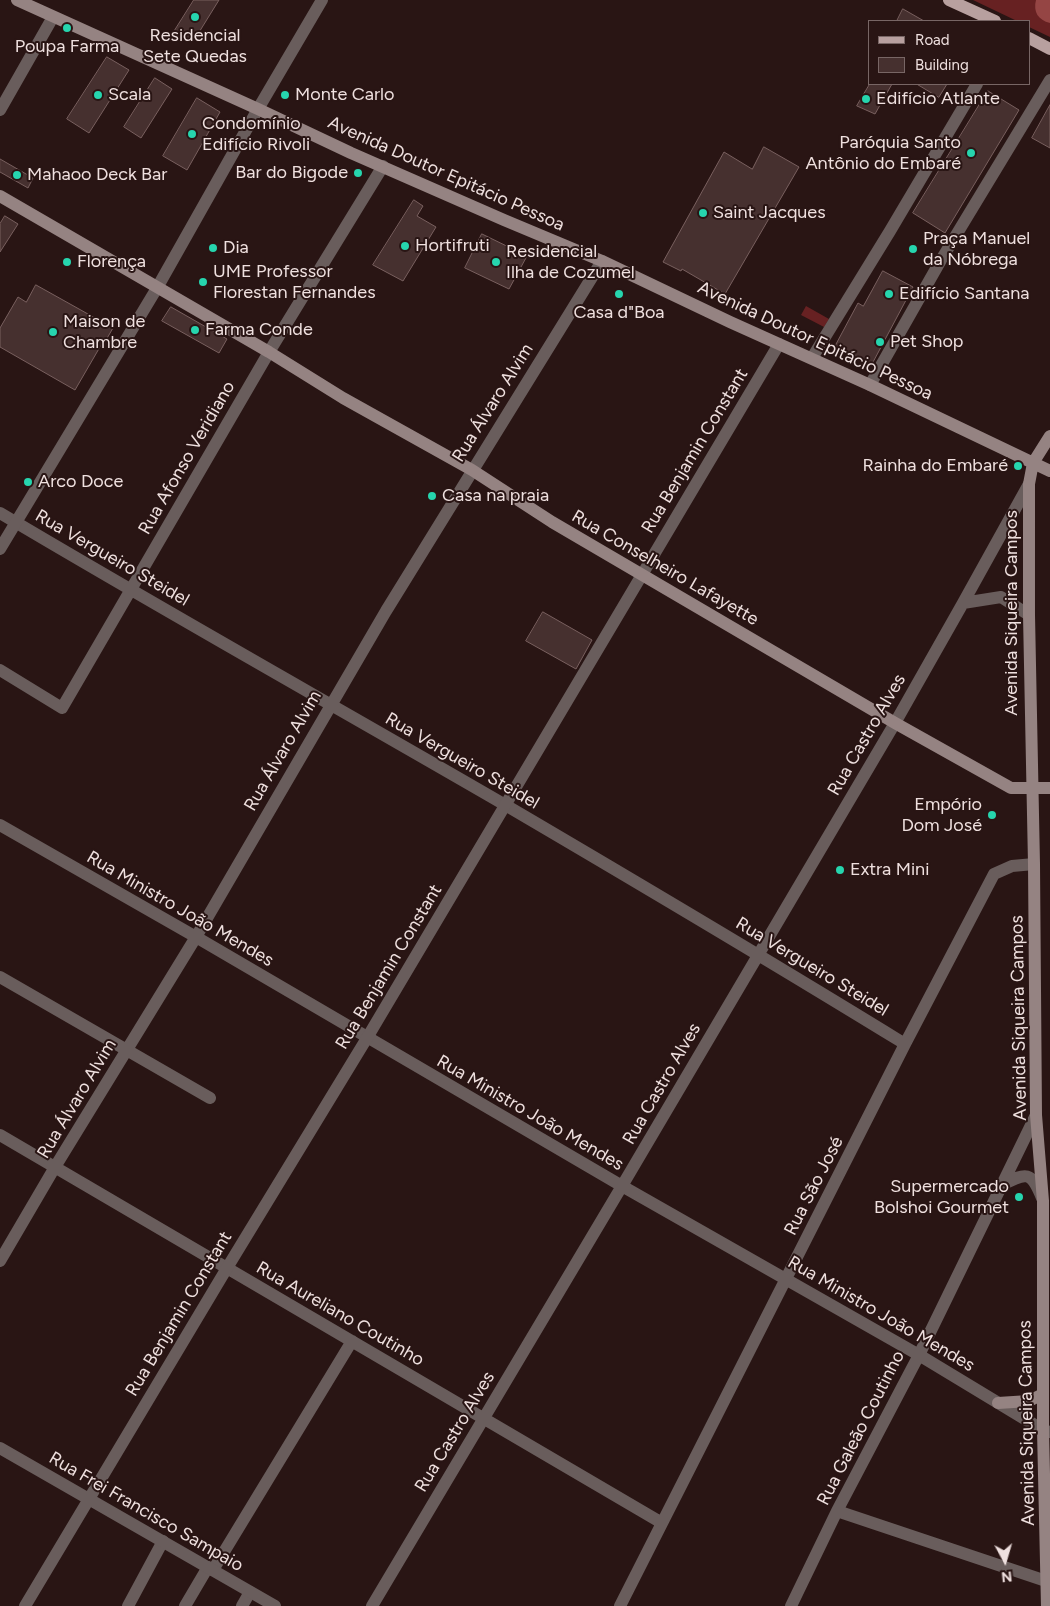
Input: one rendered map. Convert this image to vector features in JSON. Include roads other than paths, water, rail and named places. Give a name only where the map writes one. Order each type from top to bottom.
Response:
[{"type":"main road","name":"Avenida Doutor Epitácio Pessoa","points":[[17,0],[351,153],[602,261],[779,344],[870,384],[1050,471]]},
{"type":"main road","points":[[951,0],[993,20]]},
{"type":"main road","points":[[1030,39],[1050,49]]},
{"type":"main road","name":"Rua Conselheiro Lafayette","points":[[0,196],[269,352],[343,398],[472,470],[552,522],[895,723],[1011,788],[1042,788]]},
{"type":"main road","name":"Avenida Siqueira Campos","points":[[1047,1606],[1046,1431],[1043,1394],[1043,1201],[1036,1115],[1034,864],[1042,788],[1028,615],[1029,484],[1033,463],[1050,436]]},
{"type":"main road","points":[[998,1403],[1029,1401],[1043,1394]]},
{"type":"street","points":[[0,549],[157,288],[322,0]]},
{"type":"street","points":[[0,110],[53,17]]},
{"type":"street","points":[[870,384],[941,260],[1050,80]]},
{"type":"street","points":[[812,358],[976,85]]},
{"type":"street","name":"Rua Afonso Veridiano","points":[[0,670],[62,708],[269,352],[383,166]]},
{"type":"street","name":"Rua Álvaro Alvim","points":[[0,1261],[55,1167],[196,937],[330,706],[472,470],[602,261]]},
{"type":"street","name":"Rua Benjamin Constant","points":[[25,1606],[367,1038],[779,344]]},
{"type":"street","name":"Rua Castro Alves","points":[[372,1606],[895,723],[964,604],[1029,484]]},
{"type":"street","name":"Rua Vergueiro Steidel","points":[[0,513],[758,954],[905,1044]]},
{"type":"street","points":[[964,604],[1001,597],[1028,615]]},
{"type":"street","name":"Rua Ministro João Mendes","points":[[0,825],[196,937],[622,1186],[919,1355],[1046,1431]]},
{"type":"street","name":"Rua São José","points":[[620,1606],[905,1044],[994,874],[1012,866],[1034,864]]},
{"type":"street","points":[[0,977],[210,1098]]},
{"type":"street","name":"Rua Galeão Coutinho","points":[[791,1606],[838,1510],[919,1355],[1036,1115]]},
{"type":"street","name":"Rua Aureliano Coutinho","points":[[0,1135],[662,1523]]},
{"type":"street","points":[[1002,1185],[1025,1175],[1033,1179],[1043,1201]]},
{"type":"street","points":[[185,1606],[352,1341]]},
{"type":"street","name":"Rua Frei Francisco Sampaio","points":[[0,1448],[275,1606]]},
{"type":"street","points":[[838,1510],[1046,1580]]},
{"type":"street","points":[[128,1606],[163,1541]]},
{"type":"street","points":[[242,1606],[250,1592]]},
{"type":"place","name":"Residencial Sete Quedas","points":[[195,17]]},
{"type":"place","name":"Poupa Farma","points":[[67,28]]},
{"type":"place","name":"Scala","points":[[98,95]]},
{"type":"place","name":"Monte Carlo","points":[[285,95]]},
{"type":"place","name":"Edifício Atlante","points":[[866,99]]},
{"type":"place","name":"Condomínio Edifício Rivoli","points":[[192,134]]},
{"type":"place","name":"Paróquia Santo Antônio do Embaré","points":[[971,153]]},
{"type":"place","name":"Bar do Bigode","points":[[358,173]]},
{"type":"place","name":"Mahaoo Deck Bar","points":[[17,175]]},
{"type":"place","name":"Saint Jacques","points":[[703,213]]},
{"type":"place","name":"Hortifruti","points":[[405,246]]},
{"type":"place","name":"Dia","points":[[213,248]]},
{"type":"place","name":"Praça Manuel da Nóbrega","points":[[913,249]]},
{"type":"place","name":"Florença","points":[[67,262]]},
{"type":"place","name":"Residencial Ilha de Cozumel","points":[[496,262]]},
{"type":"place","name":"UME Professor Florestan Fernandes","points":[[203,282]]},
{"type":"place","name":"Casa d\"Boa","points":[[619,294]]},
{"type":"place","name":"Edifício Santana","points":[[889,294]]},
{"type":"place","name":"Farma Conde","points":[[195,330]]},
{"type":"place","name":"Maison de Chambre","points":[[53,332]]},
{"type":"place","name":"Pet Shop","points":[[880,342]]},
{"type":"place","name":"Rainha do Embaré","points":[[1018,466]]},
{"type":"place","name":"Arco Doce","points":[[28,482]]},
{"type":"place","name":"Casa na praia","points":[[432,496]]},
{"type":"place","name":"Empório Dom José","points":[[992,815]]},
{"type":"place","name":"Extra Mini","points":[[840,870]]},
{"type":"place","name":"Supermercado Bolshoi Gourmet","points":[[1019,1197]]}]
